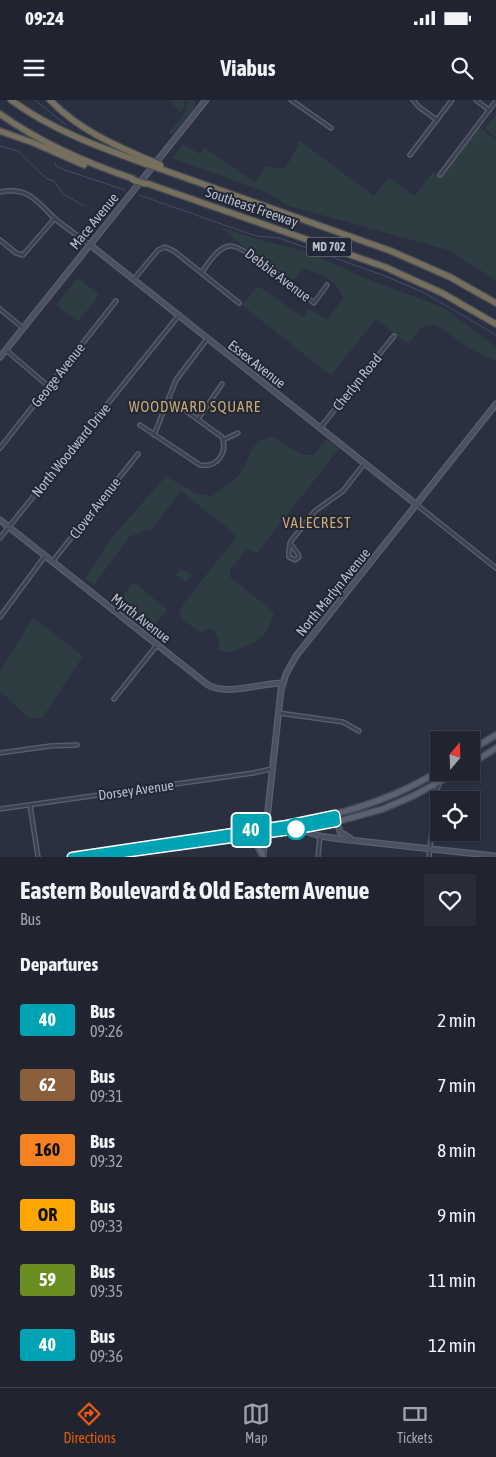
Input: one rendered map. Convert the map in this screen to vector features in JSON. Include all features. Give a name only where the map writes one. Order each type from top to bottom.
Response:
[{"type":"highway","points":[[11,100],[33,115],[80,140],[148,162]]},
{"type":"highway","points":[[50,100],[72,121],[90,133],[148,162]]},
{"type":"highway","name":"Southeast Freeway","points":[[0,114],[25,131],[91,164],[384,268],[442,293],[496,324]]},
{"type":"highway","points":[[0,131],[90,167],[133,180]]},
{"type":"highway","name":"Southeast Freeway","points":[[148,162],[204,185],[406,257],[450,277],[496,303]]},
{"type":"main road","points":[[480,745],[496,735]]},
{"type":"main road","points":[[480,758],[496,748]]},
{"type":"main road","points":[[94,857],[243,836],[335,815],[386,799],[430,776]]},
{"type":"main road","points":[[72,857],[266,830],[298,829],[336,822],[383,809],[442,781]]},
{"type":"main road","points":[[243,836],[254,839],[263,857]]},
{"type":"street","name":"Mace Avenue","points":[[0,357],[206,100]]},
{"type":"street","points":[[291,100],[331,128]]},
{"type":"street","points":[[413,100],[436,120]]},
{"type":"street","points":[[410,155],[452,100]]},
{"type":"street","points":[[476,100],[489,110]]},
{"type":"street","points":[[440,175],[496,101]]},
{"type":"street","name":"Essex Avenue","points":[[0,192],[14,191],[30,195],[55,218],[496,568]]},
{"type":"street","points":[[0,240],[16,253],[23,255],[55,218]]},
{"type":"street","name":"Debbie Avenue","points":[[202,272],[221,250],[233,245],[248,252],[314,303],[327,285]]},
{"type":"street","points":[[134,280],[158,250],[165,247],[174,251],[202,272],[239,303]]},
{"type":"street","name":"George Avenue","points":[[0,448],[116,301]]},
{"type":"street","points":[[0,309],[23,328]]},
{"type":"street","name":"North Woodward Drive","points":[[0,538],[179,315]]},
{"type":"street","name":"Cherlyn Road","points":[[320,428],[394,336]]},
{"type":"street","points":[[154,435],[178,376],[208,339]]},
{"type":"street","points":[[6,350],[48,386]]},
{"type":"street","points":[[198,419],[222,384]]},
{"type":"street","points":[[140,426],[193,462],[204,466],[214,463],[220,458],[224,448],[223,440],[218,434],[179,408],[166,404]]},
{"type":"street","name":"North Marlyn Avenue","points":[[263,857],[278,713],[283,683],[289,667],[495,408]]},
{"type":"street","points":[[223,440],[238,433]]},
{"type":"street","name":"Clover Avenue","points":[[52,562],[138,454]]},
{"type":"street","points":[[290,543],[299,557],[295,560],[289,556],[290,543],[314,512],[343,491],[364,464]]},
{"type":"street","name":"Myrth Avenue","points":[[0,520],[204,683],[217,689],[283,683]]},
{"type":"street","points":[[0,617],[45,556]]},
{"type":"street","points":[[114,698],[157,645]]},
{"type":"street","points":[[278,713],[343,722],[359,731]]},
{"type":"street","points":[[0,753],[50,746],[77,745]]},
{"type":"street","name":"Dorsey Avenue","points":[[0,809],[243,775],[272,769]]},
{"type":"street","points":[[429,857],[436,792],[439,783]]},
{"type":"street","points":[[30,805],[38,857]]},
{"type":"street","points":[[335,815],[338,829],[342,835],[356,840]]},
{"type":"street","points":[[298,829],[320,836],[496,856]]},
{"type":"street","points":[[318,857],[320,836]]},
{"type":"shaded area","points":[[169,100],[182,100],[184,107],[178,113],[179,110]]},
{"type":"shaded area","points":[[187,100],[195,102],[195,107],[172,135],[168,133],[185,113],[188,104]]},
{"type":"shaded area","points":[[496,115],[496,137],[485,129]]},
{"type":"shaded area","points":[[479,127],[496,140],[496,280],[448,250],[289,206],[268,193],[172,158],[183,144],[200,154],[204,147],[254,182],[267,166],[285,169],[300,141],[374,196],[389,177],[415,196],[433,172],[441,178]]},
{"type":"shaded area","points":[[221,227],[260,240],[307,252],[363,277],[446,309],[496,347],[496,361],[472,350],[435,324],[422,327],[408,344],[376,319],[330,375],[242,305],[258,286],[303,317],[309,309],[327,320],[343,298],[335,285],[322,275],[303,269],[293,280],[239,243]]},
{"type":"shaded area","points":[[78,278],[99,295],[78,322],[56,305]]},
{"type":"shaded area","points":[[273,437],[303,455],[313,455],[327,439],[339,449],[257,553],[247,549],[230,570],[230,577],[274,612],[268,630],[258,640],[228,653],[217,650],[220,643],[215,632],[210,628],[201,633],[183,620],[179,614],[184,603],[237,536],[181,491],[151,530],[129,537],[94,585],[85,579],[109,541],[166,476],[197,494],[212,496],[240,473],[255,445]]},
{"type":"shaded area","points":[[181,569],[192,575],[186,582],[176,575]]},
{"type":"shaded area","points":[[134,582],[167,610],[153,627],[119,600]]},
{"type":"shaded area","points":[[33,618],[83,656],[42,718],[29,718],[0,691],[0,672]]},
{"type":"waterway","points":[[35,100],[66,125]]},
{"type":"waterway","points":[[0,146],[18,151],[47,179],[54,181],[63,194],[84,206]]},
{"type":"waterway","points":[[55,163],[56,166],[65,170],[125,190]]},
{"type":"waterway","points":[[139,195],[256,236],[279,238],[385,276],[423,292],[496,335]]},
{"type":"bus line","name":"40","points":[[72,857],[287,825],[335,815],[336,822],[298,829],[94,857]]},
{"type":"district","name":"WOODWARD SQUARE","points":[[195,406]]},
{"type":"district","name":"VALECREST","points":[[317,522]]}]
